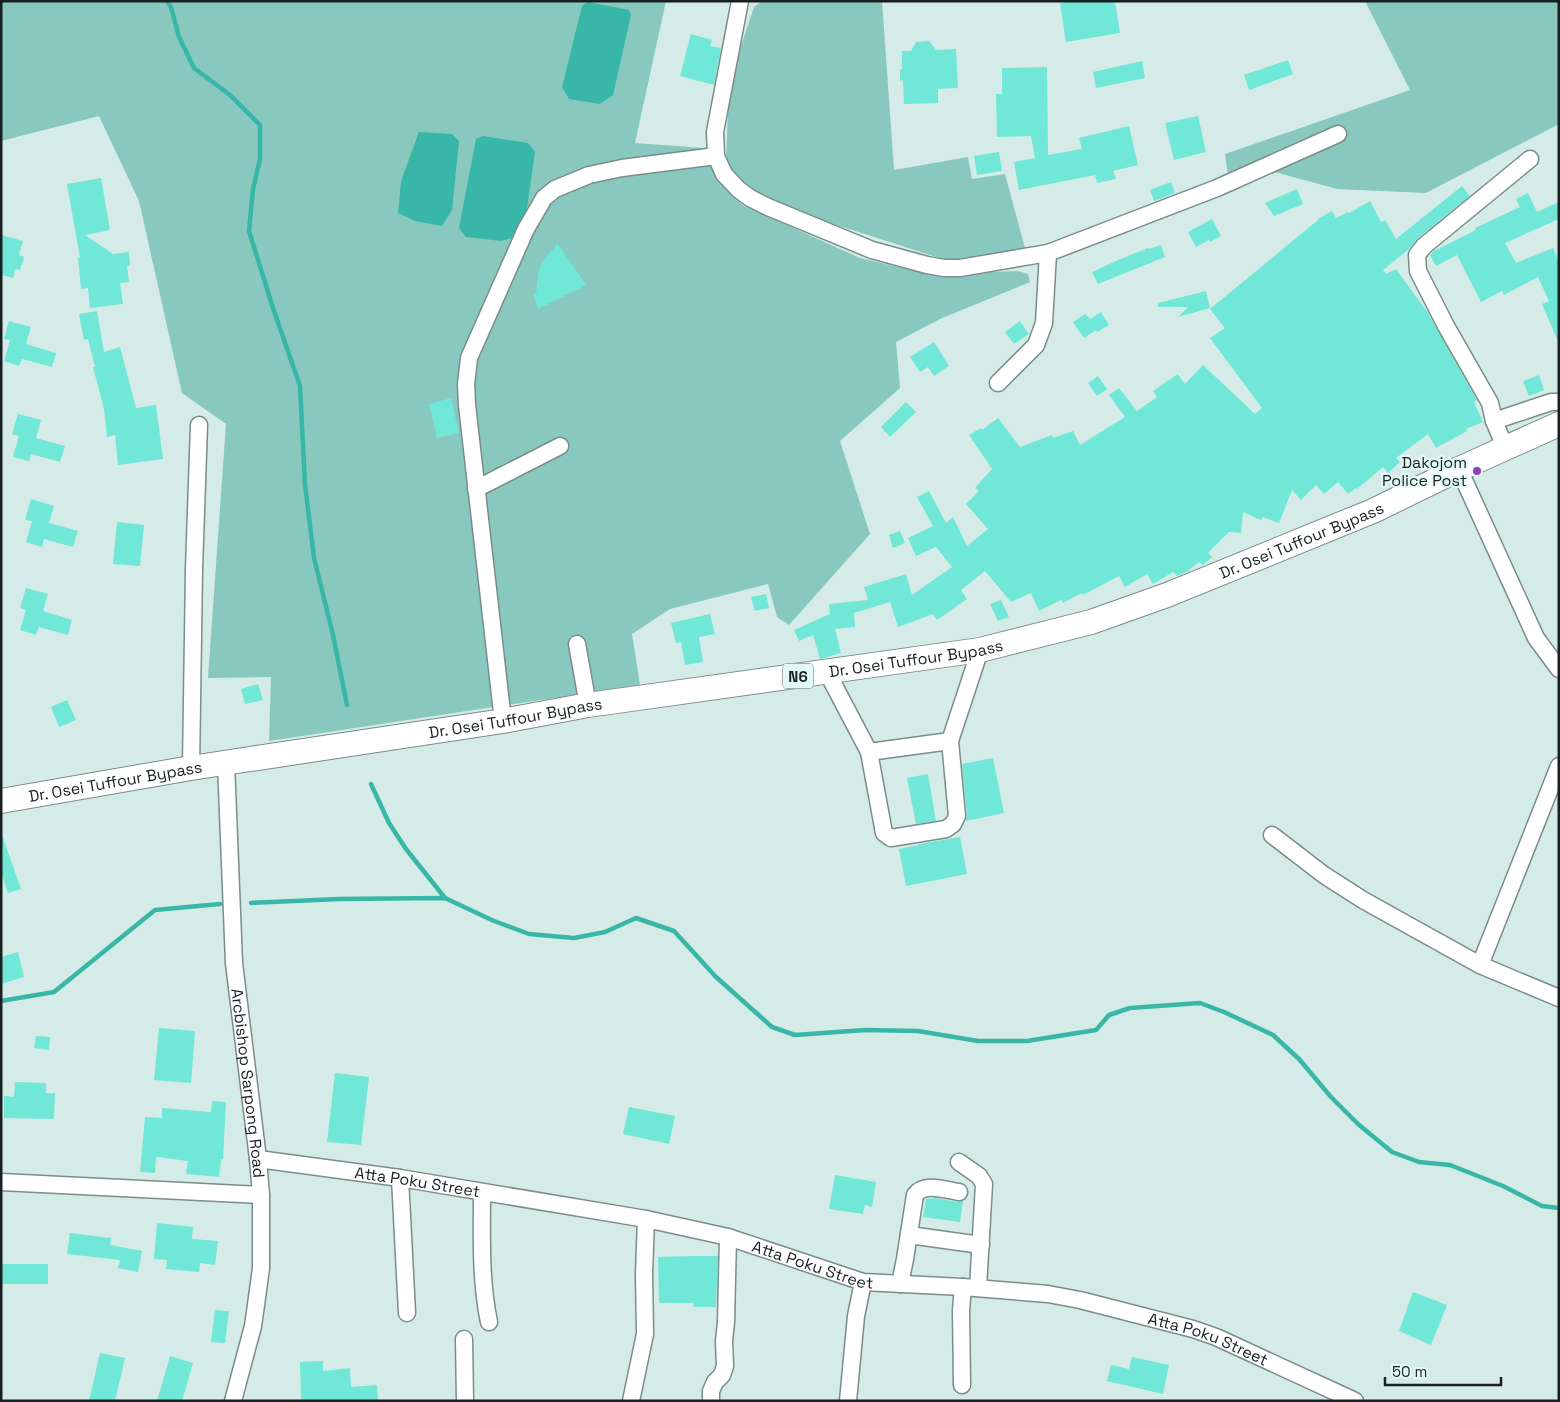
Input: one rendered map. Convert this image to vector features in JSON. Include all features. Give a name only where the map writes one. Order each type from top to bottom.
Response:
[{"type":"highway","name":"Dr. Osei Tuffour Bypass","points":[[1,801],[190,768],[503,721],[588,705],[980,650],[1091,622],[1167,594],[1373,511],[1505,447],[1559,424]]},
{"type":"street","points":[[740,1],[715,132],[716,156],[724,174],[738,189],[750,198],[872,250],[944,268],[983,265],[1048,253],[1216,188],[1338,134]]},
{"type":"street","points":[[503,721],[466,391],[469,358],[526,229],[544,198],[555,189],[589,174],[716,156]]},
{"type":"street","points":[[1505,447],[1494,421],[1490,403],[1446,326],[1418,271],[1417,255],[1424,246],[1530,159]]},
{"type":"street","points":[[998,383],[1036,345],[1044,323],[1048,253]]},
{"type":"street","points":[[1494,421],[1551,402],[1559,402]]},
{"type":"street","points":[[190,768],[199,425]]},
{"type":"street","points":[[476,489],[560,446]]},
{"type":"street","points":[[1459,469],[1536,638],[1557,664]]},
{"type":"street","points":[[577,644],[588,705]]},
{"type":"street","points":[[826,672],[868,752],[884,833],[891,838],[946,829],[954,824],[957,816],[950,741],[980,650]]},
{"type":"street","points":[[868,752],[950,741]]},
{"type":"street","name":"Arcbishop Sarpong Road","points":[[226,763],[234,963],[261,1195],[261,1268],[253,1326],[233,1401]]},
{"type":"street","points":[[1480,965],[1559,766]]},
{"type":"street","points":[[1272,835],[1324,875],[1364,900],[1480,965],[1559,998]]},
{"type":"street","name":"Atta Poku Street","points":[[258,1159],[400,1178],[646,1219],[728,1237],[863,1282],[1048,1294],[1080,1300],[1193,1329],[1216,1337],[1355,1401]]},
{"type":"street","points":[[958,1162],[979,1176],[984,1184],[980,1245],[970,1288],[961,1310],[962,1386]]},
{"type":"street","points":[[400,1178],[407,1312]]},
{"type":"street","points":[[1,1182],[261,1195]]},
{"type":"street","points":[[900,1284],[915,1194],[919,1189],[937,1188],[959,1192]]},
{"type":"street","points":[[482,1192],[484,1296],[489,1322]]},
{"type":"street","points":[[631,1401],[646,1334],[644,1274],[646,1219]]},
{"type":"street","points":[[909,1235],[980,1245]]},
{"type":"street","points":[[711,1401],[711,1391],[714,1382],[722,1375],[725,1366],[724,1341],[728,1237]]},
{"type":"street","points":[[848,1401],[856,1316],[863,1282]]},
{"type":"street","points":[[464,1339],[464,1401]]},
{"type":"shaded area","points":[[1,1],[666,1],[635,143],[703,148],[716,178],[742,205],[860,258],[927,274],[1018,271],[1028,274],[1030,282],[940,319],[896,342],[900,388],[840,441],[870,534],[789,625],[777,617],[768,584],[670,609],[632,634],[640,685],[269,741],[271,677],[208,678],[226,424],[182,393],[139,201],[99,116],[1,141]]},
{"type":"shaded area","points":[[762,1],[882,1],[894,170],[968,157],[972,179],[1005,174],[1026,252],[952,262],[765,202],[734,180],[726,161],[728,111],[739,52],[754,7]]},
{"type":"shaded area","points":[[1365,1],[1559,1],[1559,124],[1426,193],[1337,189],[1271,171],[1229,182],[1225,154],[1410,90]]},
{"type":"shaded area","points":[[588,2],[629,10],[631,15],[613,95],[600,104],[569,99],[562,87],[582,6]]},
{"type":"shaded area","points":[[419,132],[452,134],[459,141],[452,210],[442,226],[415,221],[398,213],[401,181]]},
{"type":"shaded area","points":[[483,136],[528,143],[535,152],[525,222],[516,237],[501,241],[466,237],[459,228],[476,139]]},
{"type":"building","points":[[1069,1],[1115,1],[1120,33],[1066,42],[1060,3]]},
{"type":"building","points":[[691,34],[712,40],[710,46],[721,48],[714,85],[680,76]]},
{"type":"building","points":[[929,41],[936,50],[956,49],[958,88],[938,89],[938,103],[904,104],[903,80],[900,81],[902,51],[911,51],[916,42]]},
{"type":"building","points":[[1288,60],[1293,74],[1249,90],[1244,75]]},
{"type":"building","points":[[1142,61],[1145,78],[1096,88],[1093,72]]},
{"type":"building","points":[[1047,67],[1048,155],[1082,149],[1079,138],[1129,126],[1138,165],[1113,171],[1116,179],[1097,183],[1095,175],[1019,190],[1014,162],[1035,158],[1031,136],[997,137],[996,94],[1002,94],[1002,68]]},
{"type":"building","points":[[1198,116],[1206,152],[1174,160],[1165,123]]},
{"type":"building","points":[[999,152],[1002,171],[977,175],[974,156]]},
{"type":"building","points":[[101,178],[110,230],[85,235],[113,254],[129,252],[130,266],[127,266],[129,282],[120,283],[123,304],[90,308],[88,288],[81,289],[78,258],[80,258],[67,184]]},
{"type":"building","points":[[1171,182],[1175,193],[1154,201],[1150,190]]},
{"type":"building","points":[[1462,186],[1470,196],[1418,238],[1409,249],[1383,270],[1386,274],[1396,269],[1428,313],[1477,400],[1474,402],[1483,422],[1466,429],[1467,431],[1436,448],[1428,434],[1396,458],[1400,462],[1388,473],[1383,467],[1357,489],[1348,494],[1338,482],[1324,494],[1316,485],[1301,500],[1292,490],[1279,523],[1263,517],[1261,520],[1243,512],[1241,533],[1229,532],[1208,553],[1212,557],[1203,565],[1199,562],[1188,571],[1177,576],[1173,572],[1153,584],[1147,574],[1125,587],[1119,576],[1083,595],[1082,593],[1063,603],[1061,600],[1039,611],[1031,593],[1011,602],[985,571],[961,590],[967,599],[937,620],[933,614],[898,627],[890,602],[854,613],[855,627],[835,629],[841,653],[820,659],[813,635],[799,641],[794,630],[830,614],[829,604],[868,600],[864,587],[906,574],[912,595],[952,567],[936,547],[916,556],[908,538],[933,526],[917,497],[929,491],[946,523],[953,517],[967,546],[988,529],[966,504],[979,491],[975,488],[992,469],[969,435],[981,428],[982,430],[998,418],[1020,447],[1052,435],[1053,438],[1073,431],[1080,445],[1125,417],[1109,395],[1119,388],[1137,411],[1157,397],[1153,391],[1178,374],[1185,384],[1203,365],[1255,414],[1262,408],[1210,338],[1225,328],[1210,309],[1318,219],[1332,211],[1336,218],[1370,201],[1381,222],[1385,220],[1396,239]]},
{"type":"building","points":[[1297,189],[1303,204],[1274,216],[1265,203]]},
{"type":"building","points":[[1528,193],[1537,212],[1559,202],[1559,219],[1505,243],[1516,263],[1553,248],[1559,262],[1559,344],[1542,304],[1549,301],[1538,277],[1504,295],[1502,291],[1481,302],[1457,255],[1436,266],[1430,255],[1434,251],[1476,230],[1475,228],[1520,207],[1516,199]]},
{"type":"building","points":[[1212,219],[1221,236],[1196,247],[1188,232]]},
{"type":"building","points":[[1,235],[23,241],[19,255],[24,257],[20,270],[15,269],[13,278],[1,275]]},
{"type":"building","points":[[558,244],[586,285],[538,309],[533,294],[536,293],[539,269],[546,256]]},
{"type":"building","points":[[1161,245],[1165,257],[1098,284],[1092,272],[1148,248]]},
{"type":"building","points":[[1206,291],[1210,308],[1178,317],[1188,307],[1158,307],[1158,303]]},
{"type":"building","points":[[97,311],[104,352],[120,347],[136,408],[156,405],[163,459],[118,465],[115,435],[107,437],[104,409],[93,367],[95,367],[88,339],[84,340],[79,314]]},
{"type":"building","points":[[1101,312],[1109,325],[1097,332],[1096,330],[1084,338],[1073,322],[1085,314],[1090,319]]},
{"type":"building","points":[[9,321],[31,327],[26,344],[56,353],[52,367],[22,359],[19,366],[4,361],[10,340],[4,339]]},
{"type":"building","points":[[1020,321],[1029,334],[1014,344],[1005,332]]},
{"type":"building","points":[[934,342],[949,366],[934,376],[928,367],[920,372],[910,357]]},
{"type":"building","points":[[1539,375],[1544,390],[1529,396],[1523,381]]},
{"type":"building","points":[[1098,376],[1107,389],[1097,396],[1088,383]]},
{"type":"building","points":[[451,398],[459,433],[437,438],[429,404]]},
{"type":"building","points":[[906,402],[916,412],[890,437],[881,427]]},
{"type":"building","points":[[18,414],[41,420],[36,438],[65,446],[60,462],[31,454],[29,461],[13,457],[19,436],[12,434]]},
{"type":"building","points":[[31,499],[54,506],[49,523],[78,531],[73,547],[44,539],[42,547],[26,542],[32,521],[25,520]]},
{"type":"building","points":[[117,522],[144,525],[140,566],[113,564]]},
{"type":"building","points":[[900,531],[905,543],[893,548],[889,535]]},
{"type":"building","points":[[26,588],[48,594],[43,611],[72,620],[68,635],[39,627],[36,635],[20,630],[26,610],[20,608]]},
{"type":"building","points":[[766,594],[769,608],[755,611],[751,597]]},
{"type":"building","points":[[1001,600],[1009,617],[998,621],[990,604]]},
{"type":"building","points":[[710,614],[715,634],[699,637],[703,662],[685,665],[681,642],[676,643],[671,623]]},
{"type":"building","points":[[258,684],[263,700],[245,704],[241,689]]},
{"type":"building","points":[[67,700],[76,720],[59,727],[51,707]]},
{"type":"building","points":[[993,758],[1004,813],[966,821],[962,764]]},
{"type":"building","points":[[928,774],[936,821],[916,824],[907,778]]},
{"type":"building","points":[[960,837],[967,874],[906,886],[899,849]]},
{"type":"building","points":[[1,838],[3,838],[21,889],[8,893],[1,873]]},
{"type":"building","points":[[18,952],[24,977],[1,984],[1,957]]},
{"type":"building","points":[[159,1028],[195,1031],[191,1083],[154,1080]]},
{"type":"building","points":[[36,1036],[50,1037],[49,1050],[34,1048]]},
{"type":"building","points":[[335,1073],[369,1077],[361,1145],[327,1142]]},
{"type":"building","points":[[15,1082],[46,1083],[46,1093],[55,1093],[54,1119],[4,1118],[4,1096],[14,1097]]},
{"type":"building","points":[[212,1101],[226,1102],[223,1159],[221,1159],[219,1177],[186,1174],[188,1161],[156,1157],[155,1173],[140,1172],[145,1117],[162,1118],[162,1108],[211,1112]]},
{"type":"building","points":[[629,1107],[675,1116],[669,1144],[623,1134]]},
{"type":"building","points":[[835,1175],[876,1182],[872,1207],[865,1205],[863,1214],[829,1209]]},
{"type":"building","points":[[935,1198],[957,1202],[963,1201],[960,1222],[923,1217],[926,1199]]},
{"type":"building","points":[[157,1223],[193,1227],[192,1239],[218,1241],[215,1265],[200,1263],[199,1272],[166,1269],[167,1260],[154,1259]]},
{"type":"building","points":[[70,1233],[111,1238],[110,1245],[142,1251],[138,1272],[118,1268],[120,1260],[67,1254]]},
{"type":"building","points":[[718,1256],[716,1307],[694,1307],[693,1303],[659,1303],[658,1257]]},
{"type":"building","points":[[1,1264],[48,1264],[48,1284],[1,1284]]},
{"type":"building","points":[[1413,1292],[1447,1305],[1431,1345],[1399,1331]]},
{"type":"building","points":[[215,1310],[229,1311],[225,1343],[211,1342]]},
{"type":"building","points":[[100,1353],[125,1358],[115,1401],[89,1401]]},
{"type":"building","points":[[170,1356],[193,1363],[182,1401],[157,1401]]},
{"type":"building","points":[[1132,1357],[1169,1365],[1163,1394],[1107,1381],[1111,1365],[1129,1369]]},
{"type":"building","points":[[323,1361],[323,1371],[350,1368],[351,1387],[377,1385],[378,1401],[301,1401],[300,1362]]},
{"type":"waterway","points":[[167,1],[171,7],[179,37],[194,68],[230,95],[260,125],[260,159],[253,189],[249,231],[300,386],[305,485],[314,558],[333,635],[347,705]]},
{"type":"waterway","points":[[371,784],[389,823],[406,849],[445,898]]},
{"type":"waterway","points":[[251,903],[339,899],[445,898],[494,921],[529,934],[574,938],[605,932],[636,918],[674,931],[716,977],[772,1027],[795,1035],[865,1030],[918,1031],[978,1041],[1027,1041],[1096,1030],[1109,1015],[1130,1008],[1200,1003],[1273,1035],[1299,1059],[1331,1097],[1358,1124],[1392,1152],[1419,1162],[1450,1165],[1503,1186],[1542,1206],[1559,1208]]},
{"type":"waterway","points":[[1,1001],[54,992],[155,910],[220,904]]},
{"type":"place","name":"Dakojom Police Post","points":[[1477,471]]}]
